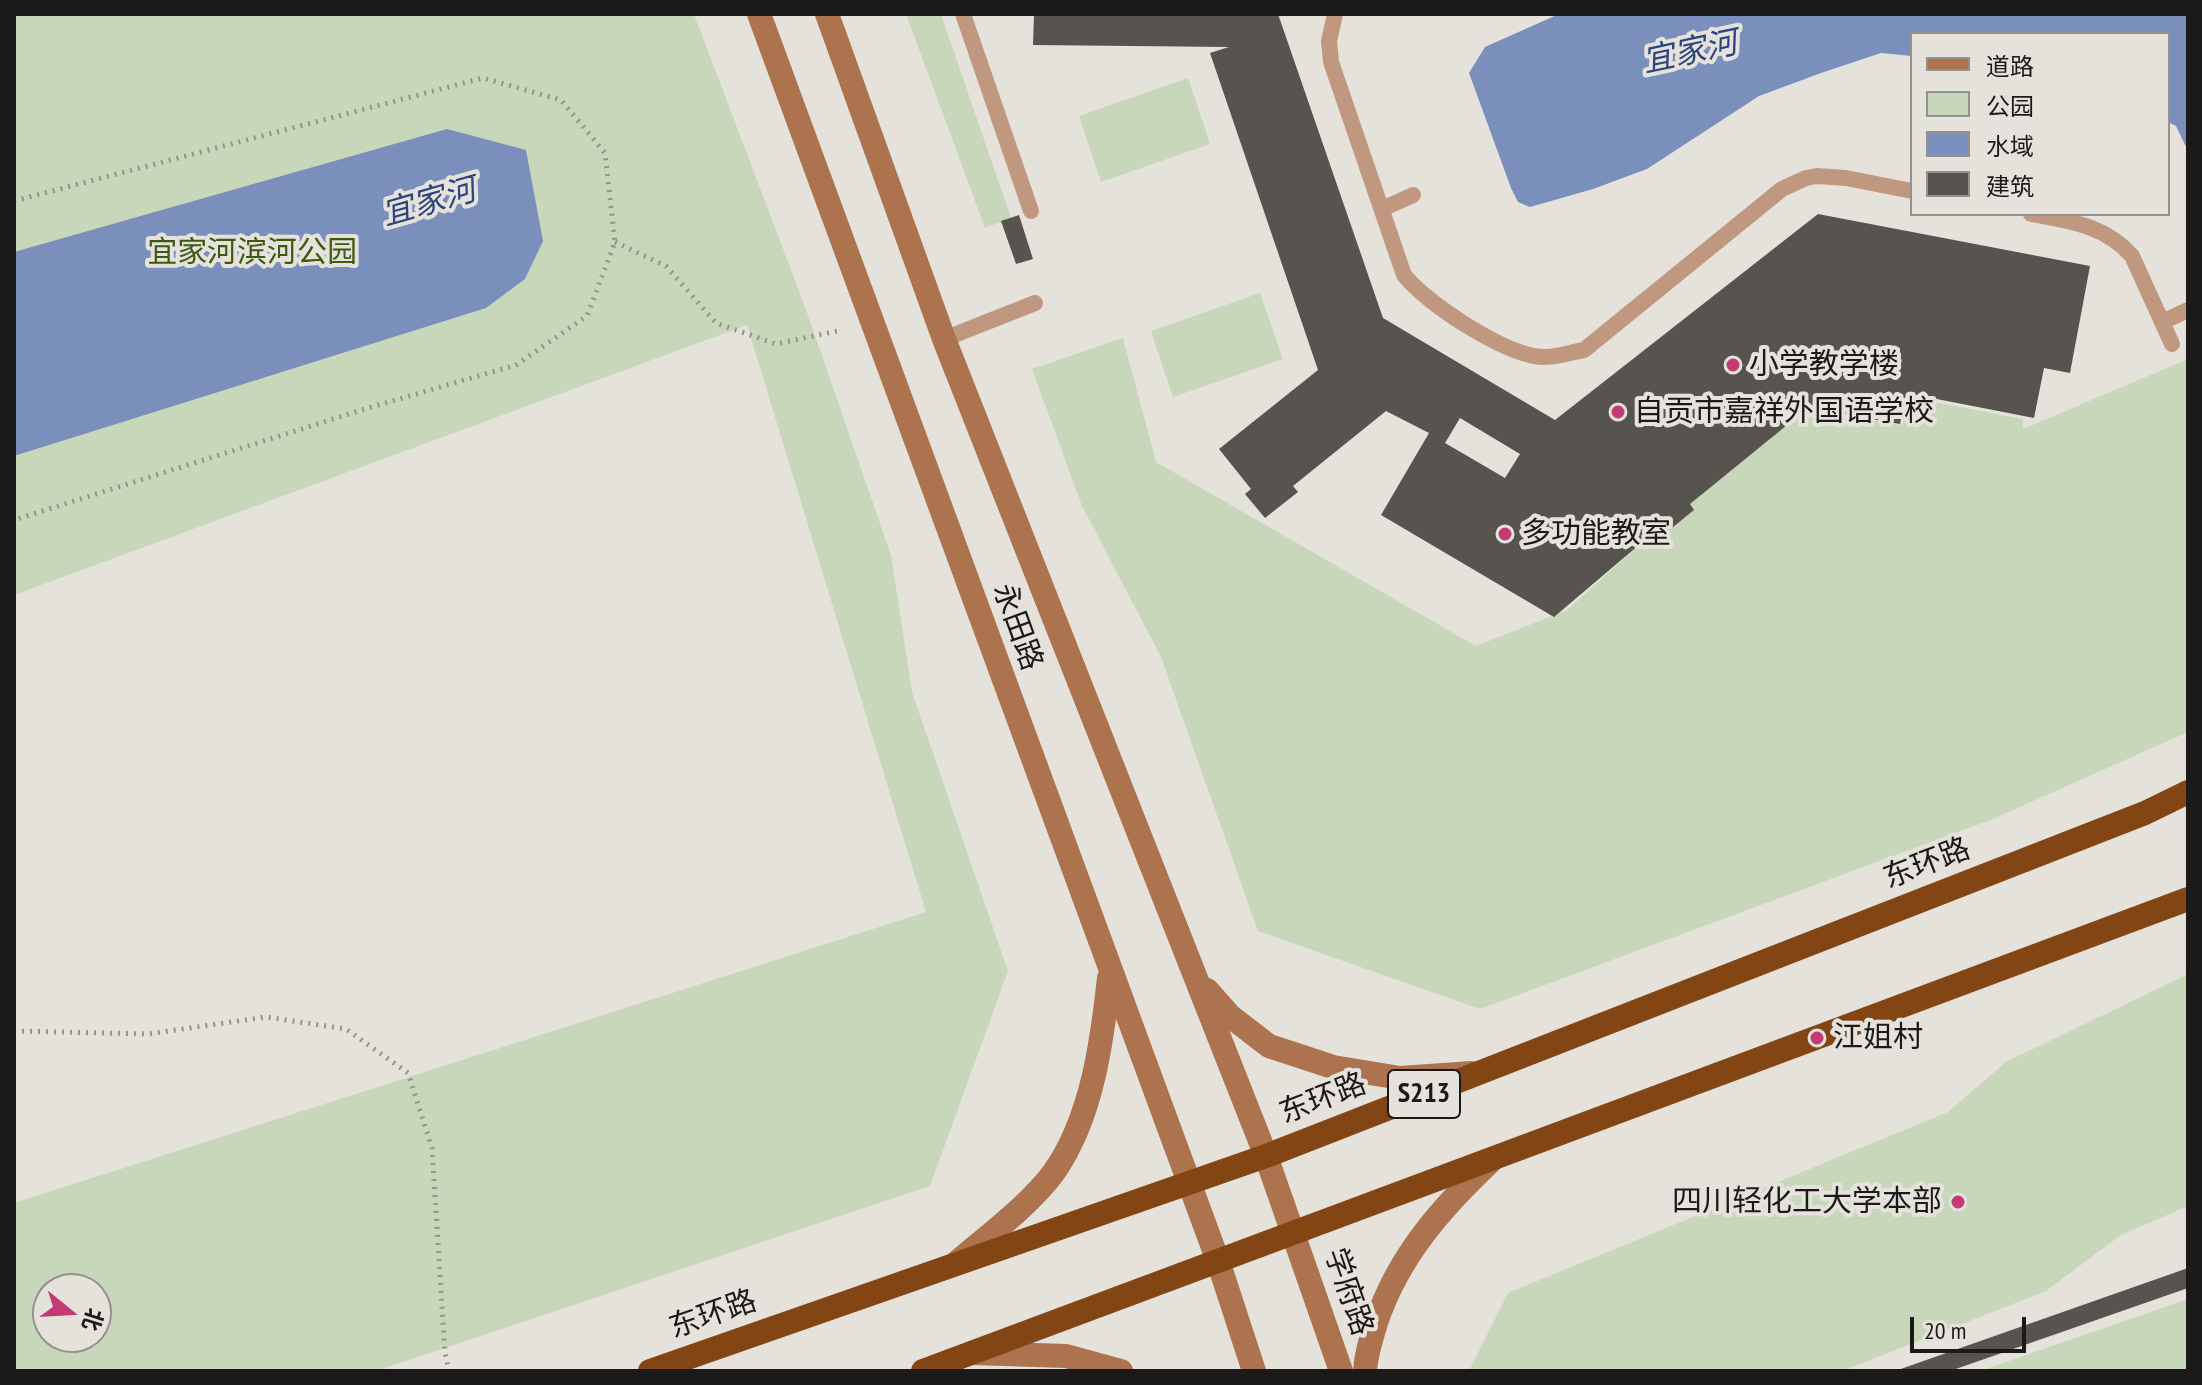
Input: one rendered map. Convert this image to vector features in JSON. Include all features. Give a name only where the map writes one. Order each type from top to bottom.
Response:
[{"type":"highway","name":"东环路","points":[[650,1371],[1266,1156],[2145,813],[2188,792]]},
{"type":"highway","points":[[923,1371],[2188,899]]},
{"type":"main road","name":"永田路","points":[[759,14],[1187,1184],[1218,1261]]},
{"type":"main road","name":"永田路","points":[[827,14],[944,339],[1295,1233]]},
{"type":"main road","points":[[953,1265],[1006,1221],[1054,1172],[1083,1116],[1101,1044],[1109,972]]},
{"type":"main road","points":[[1196,978],[1230,1016],[1269,1046],[1333,1067],[1400,1078],[1479,1073]]},
{"type":"main road","points":[[1365,1371],[1366,1356],[1386,1294],[1417,1240],[1452,1198],[1493,1159]]},
{"type":"main road","name":"学府路","points":[[1295,1233],[1341,1371]]},
{"type":"main road","points":[[1218,1261],[1254,1371]]},
{"type":"main road","points":[[970,1353],[1066,1356],[1121,1371]]},
{"type":"lane","points":[[963,14],[1031,211]]},
{"type":"lane","points":[[1335,14],[1329,41],[1331,62],[1404,275],[1428,301],[1525,355],[1546,358],[1584,350],[1782,189],[1806,178],[1829,176],[1910,191]]},
{"type":"lane","points":[[1382,209],[1413,195]]},
{"type":"lane","points":[[2042,216],[2079,223],[2112,237],[2132,256],[2172,344]]},
{"type":"lane","points":[[944,339],[1035,303]]},
{"type":"lane","points":[[2162,322],[2188,310]]},
{"type":"path","points":[[14,201],[483,78],[561,100],[605,153],[615,242],[587,316],[516,365],[368,408],[14,520]]},
{"type":"path","points":[[615,242],[666,266],[716,323],[776,344],[872,324]]},
{"type":"path","points":[[14,1031],[148,1034],[266,1017],[346,1029],[408,1073],[432,1148],[445,1353],[449,1371]]},
{"type":"green space","name":"宜家河滨河公园","points":[[14,14],[694,14],[804,304],[891,555],[912,692],[1008,971],[930,1186],[376,1371],[14,1371],[14,1203],[926,912],[747,325],[14,595]]},
{"type":"green space","points":[[906,14],[941,14],[1011,218],[985,228]]},
{"type":"green space","points":[[1188,78],[1210,144],[1101,182],[1079,116]]},
{"type":"green space","points":[[1260,293],[1283,359],[1173,397],[1151,331]]},
{"type":"green space","points":[[1123,338],[1156,462],[1476,646],[1567,610],[1646,539],[1651,544],[1693,511],[1690,504],[1808,408],[1903,425],[1908,397],[2023,419],[2023,429],[2188,359],[2188,732],[1993,819],[1480,1009],[1258,931],[1161,657],[1082,506],[1032,369]]},
{"type":"green space","name":"四川轻化工大学本部","points":[[2188,974],[2188,1206],[2121,1235],[2046,1291],[1842,1371],[1469,1371],[1508,1293],[1948,1112],[2006,1062]]},
{"type":"green space","points":[[2188,1299],[2188,1371],[1980,1371]]},
{"type":"water","name":"宜家河","points":[[1559,14],[2188,14],[2188,151],[2176,126],[2170,123],[2170,32],[1910,32],[1910,56],[1881,53],[1759,96],[1647,169],[1530,207],[1518,202],[1511,188],[1469,73],[1485,47]]},
{"type":"water","name":"宜家河","points":[[447,129],[526,150],[543,241],[525,279],[486,308],[14,456],[14,252]]},
{"type":"building","points":[[1034,14],[1278,14],[1383,318],[1555,420],[1818,214],[2090,266],[2070,373],[2044,368],[2034,418],[1906,393],[1900,424],[1808,408],[1690,504],[1694,510],[1651,545],[1646,539],[1554,617],[1381,515],[1429,433],[1386,411],[1293,486],[1298,492],[1265,518],[1245,494],[1251,489],[1219,449],[1318,370],[1210,53],[1229,47],[1033,45]],"holes":[[[1460,418],[1520,454],[1505,478],[1445,443]]]},
{"type":"building","points":[[1019,215],[1033,259],[1016,264],[1001,221]]},
{"type":"building","points":[[2188,1268],[2188,1288],[1950,1371],[1895,1371]]},
{"type":"place","name":"小学教学楼","points":[[1733,365]]},
{"type":"place","name":"自贡市嘉祥外国语学校","points":[[1618,412]]},
{"type":"place","name":"多功能教室","points":[[1505,534]]},
{"type":"place","name":"江姐村","points":[[1817,1038]]},
{"type":"place","name":"四川轻化工大学本部","points":[[1958,1202]]}]
